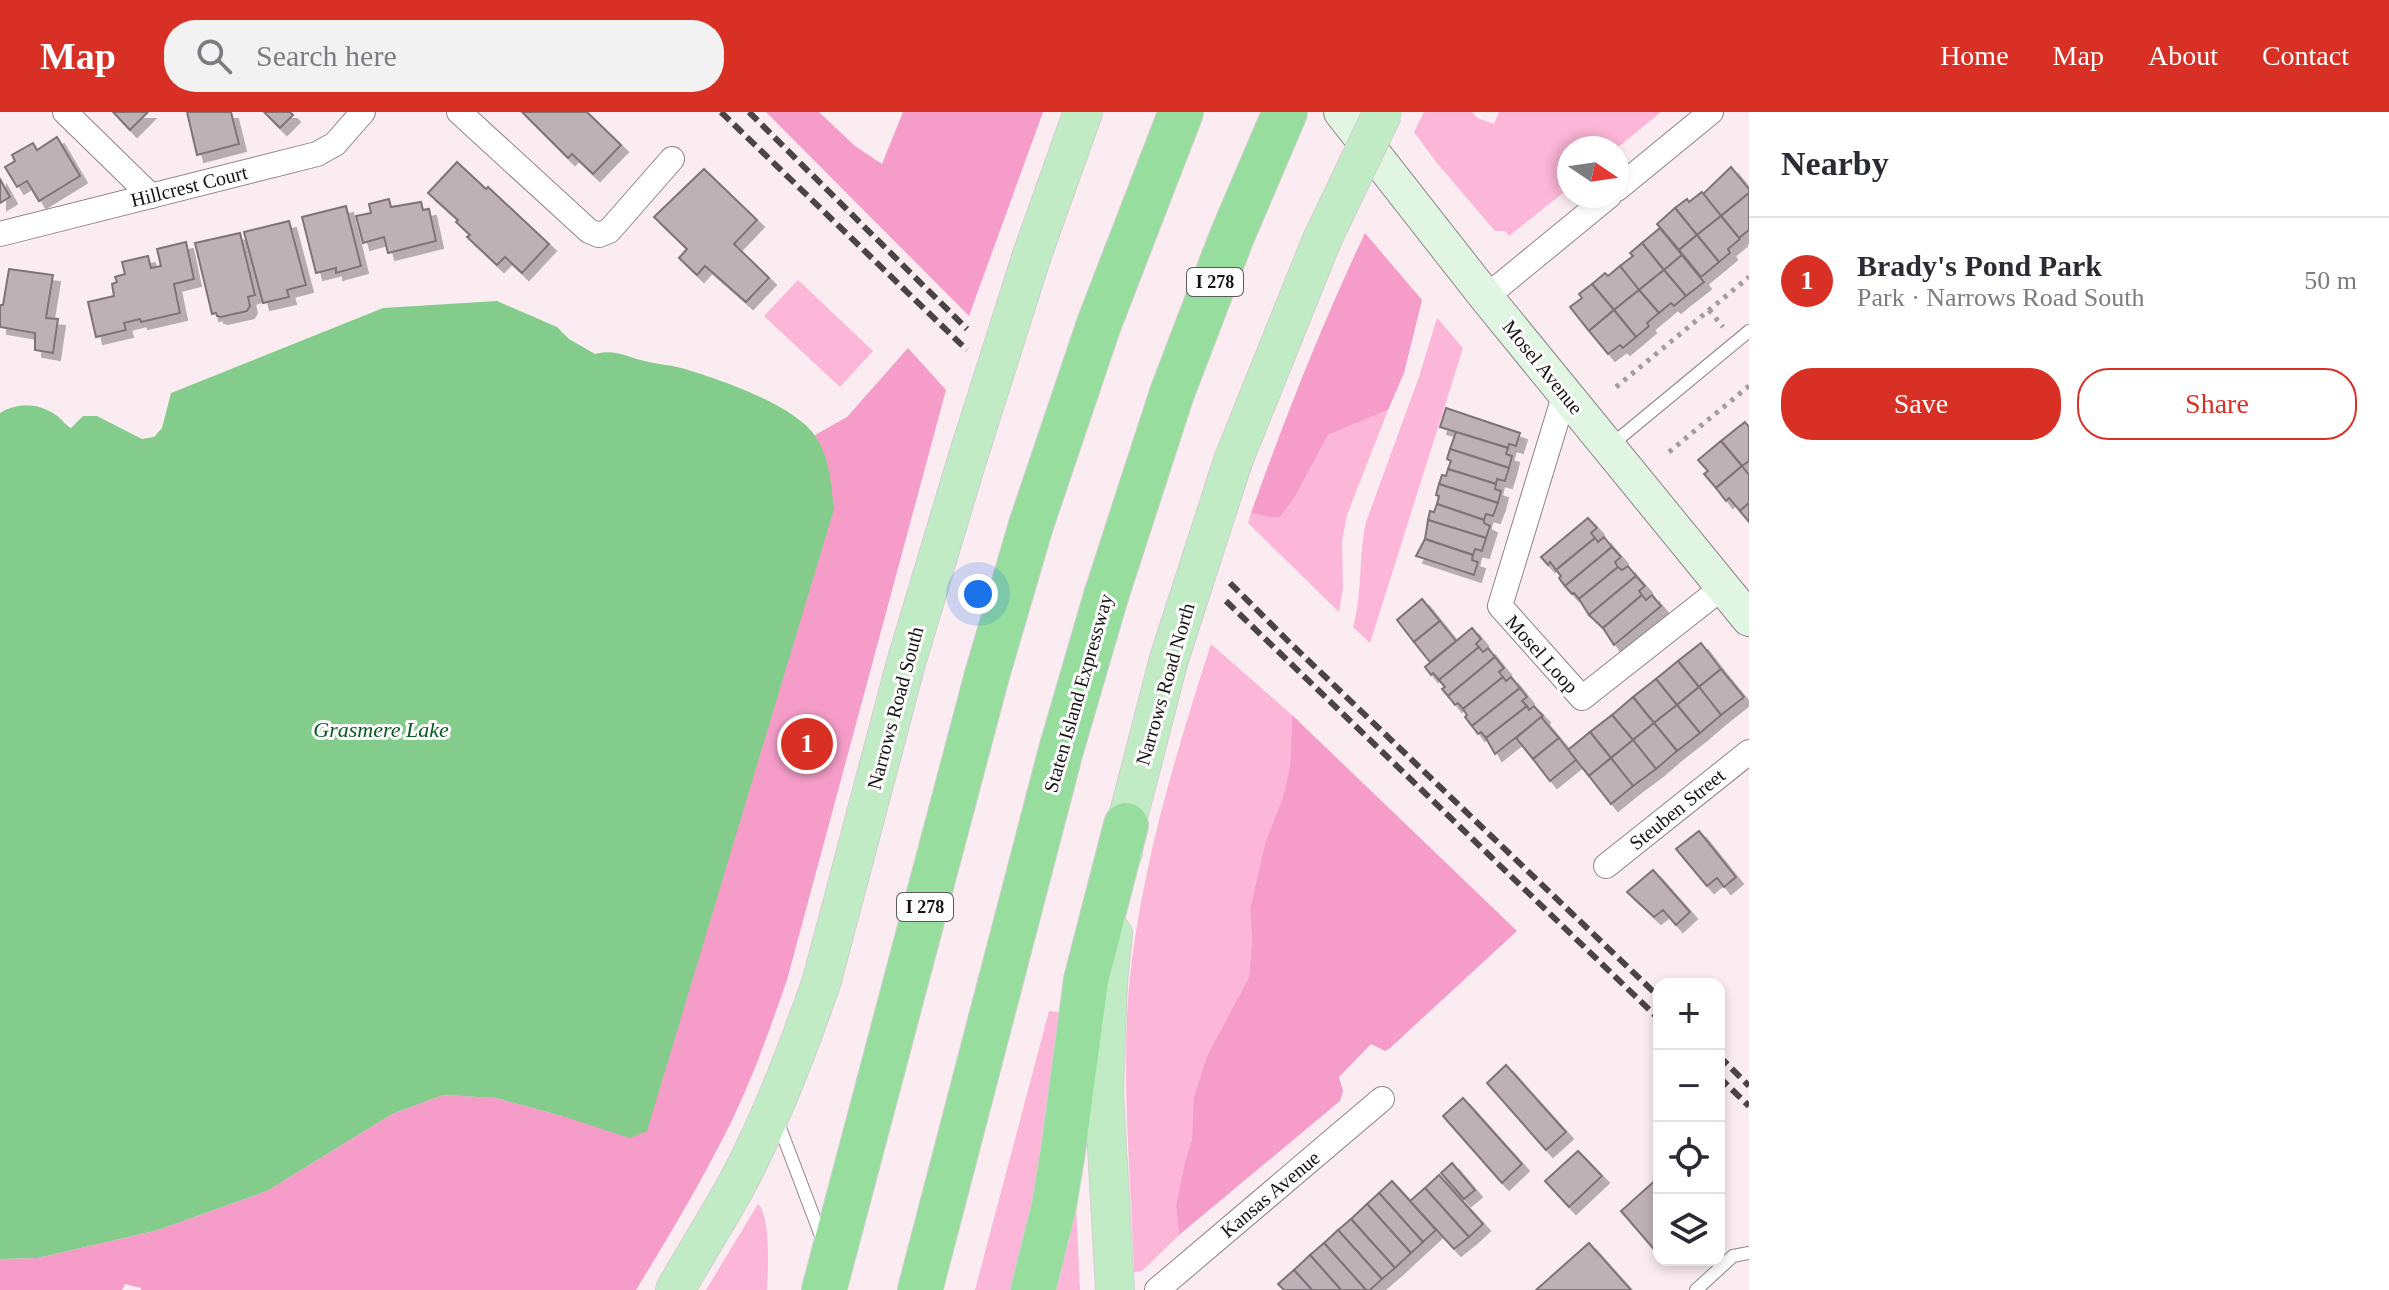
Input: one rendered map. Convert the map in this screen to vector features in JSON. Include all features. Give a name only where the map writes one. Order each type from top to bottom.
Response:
[{"type":"highway","name":"I 278","points":[[827,1276],[987,675],[1031,525],[1099,324],[1181,112]]},
{"type":"highway","name":"Staten Island Expressway","points":[[920,1290],[1065,736],[1106,596],[1172,393],[1285,112]]},
{"type":"highway","points":[[1033,1290],[1054,1206],[1086,980],[1126,825]]},
{"type":"main road","name":"Narrows Road South","points":[[675,1290],[736,1184],[773,1110],[822,980],[906,663],[966,463],[1032,255],[1083,112]]},
{"type":"main road","name":"Narrows Road North","points":[[1115,1290],[1104,1038],[1126,825],[1169,659],[1233,461],[1321,242],[1383,112]]},
{"type":"street","points":[[65,112],[151,196]]},
{"type":"street","name":"Hillcrest Court","points":[[0,234],[317,154],[335,144],[363,112]]},
{"type":"street","points":[[459,112],[589,231],[599,235],[609,231],[672,159]]},
{"type":"street","name":"Mosel Avenue","points":[[1341,112],[1486,297],[1749,619]]},
{"type":"street","points":[[1629,179],[1711,112]]},
{"type":"street","points":[[1486,297],[1594,208]]},
{"type":"street","name":"Mosel Loop","points":[[1565,393],[1500,606],[1582,698],[1723,587]]},
{"type":"street","name":"Steuben Street","points":[[1606,866],[1749,752]]},
{"type":"street","name":"Kansas Avenue","points":[[1157,1290],[1382,1099]]},
{"type":"lane","points":[[1609,447],[1749,331]]},
{"type":"lane","points":[[773,1110],[827,1276]]},
{"type":"lane","points":[[1696,1290],[1733,1256],[1749,1253]]},
{"type":"path","points":[[1616,387],[1749,277]]},
{"type":"path","points":[[1709,310],[1726,331]]},
{"type":"path","points":[[1669,452],[1749,386]]},
{"type":"shaded area","points":[[766,112],[819,112],[855,146],[882,164],[903,112],[1043,112],[969,316]]},
{"type":"shaded area","points":[[1424,112],[1472,112],[1477,118],[1494,124],[1499,112],[1661,112],[1629,138],[1557,136],[1557,198],[1509,236],[1505,231],[1495,231],[1414,132]]},
{"type":"shaded area","points":[[1365,233],[1422,300],[1404,373],[1388,410],[1328,435],[1296,495],[1280,517],[1251,513],[1305,372]]},
{"type":"shaded area","points":[[798,280],[873,351],[840,387],[764,316]]},
{"type":"shaded area","points":[[1437,318],[1463,348],[1370,643],[1353,627],[1366,522]]},
{"type":"shaded area","points":[[908,348],[946,390],[787,980],[758,1061],[732,1121],[636,1290],[141,1290],[125,1284],[122,1290],[0,1290],[0,1259],[38,1258],[158,1230],[267,1191],[392,1114],[443,1095],[496,1098],[562,1116],[824,455],[815,435],[847,417]]},
{"type":"shaded area","points":[[1388,410],[1347,515],[1342,541],[1343,587],[1339,612],[1248,523],[1251,513],[1268,517],[1296,495],[1328,435]]},
{"type":"shaded area","points":[[1211,644],[1292,715],[1290,766],[1283,797],[1265,843],[1250,909],[1252,940],[1249,977],[1208,1054],[1176,1205],[1179,1235],[1142,1271],[1134,1272],[1126,1093],[1127,1022],[1134,942],[1172,770]]},
{"type":"shaded area","points":[[1292,715],[1517,931],[1389,1049],[1385,1051],[1371,1044],[1339,1077],[1343,1091],[1340,1101],[1179,1235],[1176,1205],[1192,1139],[1194,1097],[1208,1054],[1249,977],[1252,940],[1250,909],[1265,843],[1283,797],[1290,766]]},
{"type":"shaded area","points":[[1049,1011],[1064,1013],[1036,1199],[1012,1290],[975,1290]]},
{"type":"shaded area","points":[[758,1204],[767,1231],[767,1290],[706,1290]]},
{"type":"shaded area","points":[[1076,1205],[1080,1290],[1050,1290]]},
{"type":"water","name":"Grasmere Lake","points":[[497,301],[557,327],[569,339],[595,354],[616,353],[680,368],[737,387],[775,404],[806,425],[816,437],[829,472],[834,509],[647,1131],[630,1138],[496,1098],[443,1095],[392,1114],[267,1191],[158,1230],[38,1258],[0,1259],[0,413],[14,407],[35,406],[56,415],[71,428],[83,416],[97,416],[142,439],[154,437],[162,428],[171,393],[383,308]]},
{"type":"building","points":[[113,112],[148,112],[130,130]]},
{"type":"building","points":[[187,112],[231,112],[239,144],[197,155]]},
{"type":"building","points":[[264,112],[290,112],[293,115],[280,128]]},
{"type":"building","points":[[522,112],[587,112],[621,145],[593,174],[572,154],[568,158]]},
{"type":"building","points":[[57,137],[80,176],[39,201],[27,181],[17,187],[5,167],[15,161],[12,155],[33,143],[37,150]]},
{"type":"building","points":[[457,162],[549,244],[522,273],[505,257],[497,265],[467,237],[470,235],[456,222],[458,220],[428,193]]},
{"type":"building","points":[[1731,167],[1749,193],[1721,216],[1703,194]]},
{"type":"building","points":[[704,169],[757,220],[734,244],[769,278],[746,302],[705,266],[697,275],[679,258],[687,249],[654,217]]},
{"type":"building","points":[[0,179],[10,197],[0,203]]},
{"type":"building","points":[[1702,192],[1721,216],[1697,235],[1675,208]]},
{"type":"building","points":[[1749,193],[1749,230],[1739,238],[1721,216]]},
{"type":"building","points":[[389,199],[391,207],[421,202],[423,210],[429,209],[436,241],[388,253],[384,237],[363,243],[356,216],[371,213],[369,204]]},
{"type":"building","points":[[346,206],[361,266],[336,273],[336,268],[316,273],[302,217]]},
{"type":"building","points":[[1675,208],[1697,235],[1679,250],[1657,224]]},
{"type":"building","points":[[1721,216],[1740,239],[1719,262],[1697,235]]},
{"type":"building","points":[[289,221],[306,285],[287,290],[289,297],[263,303],[244,232]]},
{"type":"building","points":[[1660,228],[1682,255],[1664,270],[1642,243]]},
{"type":"building","points":[[240,233],[255,295],[248,297],[250,306],[247,311],[217,316],[216,313],[212,314],[195,243]]},
{"type":"building","points":[[1697,235],[1719,262],[1701,277],[1679,250]]},
{"type":"building","points":[[186,242],[194,279],[174,284],[180,313],[124,323],[126,330],[96,337],[88,302],[114,296],[112,284],[117,282],[115,277],[125,274],[122,262],[148,256],[151,268],[161,266],[157,249]]},
{"type":"building","points":[[1642,243],[1664,270],[1639,290],[1620,266],[1633,256],[1630,253]]},
{"type":"building","points":[[1682,255],[1704,282],[1686,296],[1664,270]]},
{"type":"building","points":[[1620,266],[1639,290],[1614,310],[1592,284]]},
{"type":"building","points":[[9,269],[53,275],[46,318],[58,319],[53,353],[35,350],[35,333],[0,327],[0,305],[3,305]]},
{"type":"building","points":[[1664,270],[1686,296],[1659,313],[1639,290]]},
{"type":"building","points":[[1592,284],[1614,310],[1589,331],[1570,307],[1582,298],[1579,294]]},
{"type":"building","points":[[1639,290],[1659,313],[1636,337],[1614,310]]},
{"type":"building","points":[[1614,310],[1636,337],[1623,348],[1620,345],[1608,354],[1589,331]]},
{"type":"building","points":[[1446,408],[1520,433],[1516,446],[1509,444],[1508,448],[1440,427]]},
{"type":"building","points":[[1745,422],[1749,427],[1749,461],[1742,466],[1721,441]]},
{"type":"building","points":[[1456,432],[1508,448],[1506,454],[1512,456],[1509,468],[1450,449]]},
{"type":"building","points":[[1721,441],[1742,466],[1716,488],[1704,474],[1708,471],[1698,460]]},
{"type":"building","points":[[1450,449],[1509,468],[1505,481],[1497,479],[1496,484],[1448,469]]},
{"type":"building","points":[[1742,466],[1749,475],[1749,503],[1740,511],[1729,498],[1726,501],[1716,488]]},
{"type":"building","points":[[1448,469],[1496,484],[1495,489],[1501,491],[1498,503],[1439,484]]},
{"type":"building","points":[[1439,484],[1498,503],[1493,516],[1486,514],[1484,520],[1437,504]]},
{"type":"building","points":[[1749,503],[1749,522],[1740,511]]},
{"type":"building","points":[[1437,504],[1484,520],[1490,526],[1486,538],[1428,520],[1430,511],[1434,512]]},
{"type":"building","points":[[1588,518],[1597,528],[1591,533],[1595,538],[1556,570],[1550,562],[1548,565],[1541,557]]},
{"type":"building","points":[[1428,520],[1486,538],[1482,551],[1475,549],[1473,555],[1425,539]]},
{"type":"building","points":[[1604,537],[1612,547],[1565,586],[1556,570],[1595,538],[1598,542]]},
{"type":"building","points":[[1425,539],[1473,555],[1472,560],[1478,562],[1474,575],[1416,556]]},
{"type":"building","points":[[1612,547],[1621,557],[1615,562],[1618,567],[1579,599],[1572,594],[1565,586]]},
{"type":"building","points":[[1628,566],[1636,576],[1589,615],[1579,599],[1618,567],[1622,570]]},
{"type":"building","points":[[1636,576],[1645,586],[1639,591],[1642,595],[1603,628],[1589,615]]},
{"type":"building","points":[[1642,595],[1646,600],[1652,595],[1661,606],[1614,645],[1603,628]]},
{"type":"building","points":[[1422,599],[1440,621],[1414,642],[1397,620]]},
{"type":"building","points":[[1440,621],[1456,641],[1430,662],[1414,642]]},
{"type":"building","points":[[1472,628],[1481,639],[1476,644],[1479,647],[1439,680],[1433,673],[1431,675],[1425,667]]},
{"type":"building","points":[[1701,643],[1721,669],[1699,687],[1678,661]]},
{"type":"building","points":[[1479,647],[1483,652],[1488,648],[1495,657],[1448,696],[1439,680]]},
{"type":"building","points":[[1495,657],[1504,668],[1499,672],[1503,677],[1463,709],[1458,703],[1455,705],[1448,696]]},
{"type":"building","points":[[1678,661],[1699,687],[1677,705],[1656,679]]},
{"type":"building","points":[[1721,669],[1744,697],[1721,715],[1699,687]]},
{"type":"building","points":[[1503,677],[1506,681],[1511,677],[1520,688],[1472,726],[1463,709]]},
{"type":"building","points":[[1656,679],[1677,705],[1654,723],[1633,697]]},
{"type":"building","points":[[1699,687],[1721,715],[1700,733],[1677,705]]},
{"type":"building","points":[[1520,688],[1527,697],[1522,701],[1527,706],[1486,738],[1481,732],[1478,734],[1472,726]]},
{"type":"building","points":[[1633,697],[1654,723],[1633,740],[1612,715]]},
{"type":"building","points":[[1677,705],[1700,733],[1677,751],[1654,723]]},
{"type":"building","points":[[1527,706],[1529,710],[1534,706],[1543,716],[1495,754],[1486,738]]},
{"type":"building","points":[[1612,715],[1633,740],[1611,758],[1590,732]]},
{"type":"building","points":[[1541,717],[1559,738],[1533,759],[1516,738]]},
{"type":"building","points":[[1654,723],[1677,751],[1656,769],[1633,740]]},
{"type":"building","points":[[1590,732],[1611,758],[1589,776],[1568,750]]},
{"type":"building","points":[[1559,738],[1576,760],[1550,781],[1533,759]]},
{"type":"building","points":[[1633,740],[1656,769],[1633,786],[1611,758]]},
{"type":"building","points":[[1611,758],[1633,786],[1611,804],[1589,776]]},
{"type":"building","points":[[1699,831],[1736,877],[1724,887],[1717,878],[1707,886],[1676,849]]},
{"type":"building","points":[[1653,870],[1690,912],[1676,925],[1663,910],[1654,917],[1627,892]]},
{"type":"building","points":[[1506,1065],[1566,1132],[1546,1150],[1487,1083]]},
{"type":"building","points":[[1463,1098],[1522,1164],[1502,1183],[1443,1116]]},
{"type":"building","points":[[1578,1151],[1602,1176],[1569,1207],[1545,1181]]},
{"type":"building","points":[[1452,1163],[1475,1190],[1464,1199],[1441,1173]]},
{"type":"building","points":[[1439,1175],[1483,1224],[1469,1237],[1425,1188]]},
{"type":"building","points":[[1392,1181],[1436,1230],[1423,1242],[1379,1193]]},
{"type":"building","points":[[1653,1182],[1653,1248],[1621,1211]]},
{"type":"building","points":[[1425,1188],[1469,1237],[1454,1249],[1410,1201]]},
{"type":"building","points":[[1379,1193],[1423,1242],[1411,1253],[1367,1204]]},
{"type":"building","points":[[1367,1204],[1411,1253],[1395,1268],[1351,1219]]},
{"type":"building","points":[[1351,1219],[1395,1268],[1382,1279],[1338,1230]]},
{"type":"building","points":[[1338,1230],[1382,1279],[1370,1290],[1366,1290],[1324,1243]]},
{"type":"building","points":[[1324,1243],[1366,1290],[1341,1290],[1310,1255]]},
{"type":"building","points":[[1589,1243],[1631,1290],[1536,1290]]},
{"type":"building","points":[[1310,1255],[1341,1290],[1312,1290],[1294,1270]]},
{"type":"building","points":[[1294,1270],[1312,1290],[1284,1290],[1278,1284]]},
{"type":"railway","points":[[721,112],[967,350]]},
{"type":"railway","points":[[749,112],[967,329]]},
{"type":"railway","points":[[1230,583],[1653,991]]},
{"type":"railway","points":[[1226,601],[1653,1013]]},
{"type":"railway","points":[[1725,1062],[1749,1086]]},
{"type":"railway","points":[[1725,1083],[1749,1106]]},
{"type":"place","name":"Brady's Pond Park","points":[[807,744]]}]
